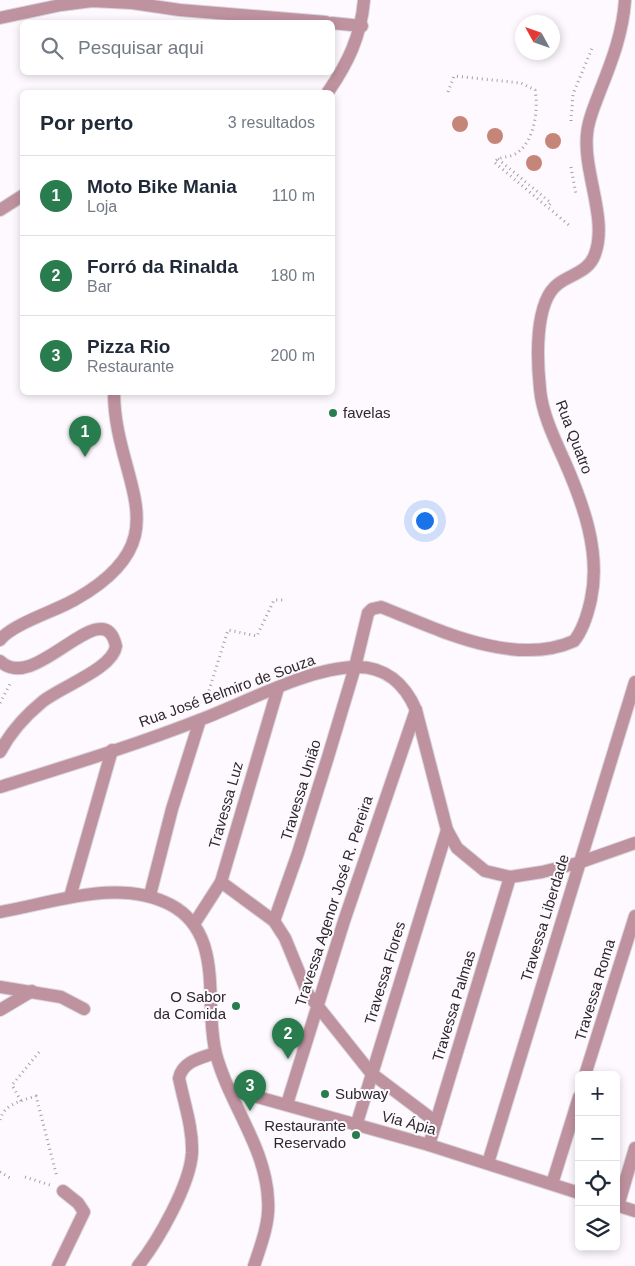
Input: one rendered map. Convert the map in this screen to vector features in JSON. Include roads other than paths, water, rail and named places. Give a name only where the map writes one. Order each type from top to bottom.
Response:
[{"type":"street","points":[[329,90],[352,51],[362,26],[364,0]]},
{"type":"street","name":"Rua Quatro","points":[[355,666],[368,613],[372,609],[381,607],[458,637],[528,652],[566,644],[579,634],[590,606],[593,590],[594,571],[589,528],[578,491],[544,409],[540,389],[540,324],[545,302],[552,289],[583,271],[595,255],[598,224],[588,165],[587,134],[621,33],[625,0]]},
{"type":"street","points":[[0,18],[92,1],[304,20]]},
{"type":"street","points":[[335,23],[362,26]]},
{"type":"street","points":[[0,210],[20,197]]},
{"type":"street","points":[[0,640],[18,625],[50,613],[107,579],[126,559],[133,546],[136,533],[135,495],[114,412],[114,395]]},
{"type":"street","points":[[0,661],[15,670],[29,668],[93,629],[107,630],[115,640],[115,652],[111,659],[44,700],[16,727],[0,752]]},
{"type":"street","name":"Rua José Belmiro de Souza","points":[[0,787],[200,720],[312,674],[355,666],[388,674],[408,693],[416,710],[447,830],[457,848],[470,861],[485,871],[510,878],[578,863],[635,843]]},
{"type":"street","name":"Travessa União","points":[[274,921],[298,853],[355,666]]},
{"type":"street","name":"Travessa Liberdade","points":[[488,1163],[578,863],[635,682]]},
{"type":"street","name":"Travessa Luz","points":[[194,924],[221,882],[278,688]]},
{"type":"street","name":"Travessa Agenor José R. Pereira","points":[[287,1104],[316,1007],[416,710]]},
{"type":"street","points":[[150,895],[172,808],[200,720]]},
{"type":"street","points":[[70,897],[112,750]]},
{"type":"street","name":"Travessa Flores","points":[[356,1126],[447,830]]},
{"type":"street","name":"Travessa Palmas","points":[[428,1145],[510,878]]},
{"type":"street","points":[[221,882],[274,921],[285,938],[301,981],[316,1007],[371,1073],[436,1122]]},
{"type":"street","points":[[0,912],[70,897],[117,893],[150,895],[171,905],[194,924],[204,944],[208,966],[216,1053],[229,1089],[255,1145],[268,1199],[268,1217],[254,1266]]},
{"type":"street","name":"Travessa Roma","points":[[586,1071],[635,916]]},
{"type":"street","points":[[0,987],[61,997],[84,1009]]},
{"type":"street","points":[[0,1010],[32,991]]},
{"type":"street","points":[[138,1266],[170,1217],[190,1165],[191,1136],[179,1078],[181,1072],[189,1062],[216,1053]]},
{"type":"street","name":"Via Ápia","points":[[229,1089],[428,1145],[575,1192]]},
{"type":"street","points":[[552,1184],[575,1110]]},
{"type":"street","points":[[620,1196],[635,1148]]},
{"type":"street","points":[[58,1266],[84,1212],[78,1203],[61,1190]]},
{"type":"street","points":[[620,1206],[635,1211]]},
{"type":"place","name":"favelas","points":[[333,413]]},
{"type":"place","name":"Moto Bike Mania","points":[[85,457]]},
{"type":"place","name":"O Sabor da Comida","points":[[236,1006]]},
{"type":"place","name":"Forró da Rinalda","points":[[288,1059]]},
{"type":"place","name":"Subway","points":[[325,1094]]},
{"type":"place","name":"Pizza Rio","points":[[250,1111]]},
{"type":"place","name":"Restaurante Reservado","points":[[356,1135]]}]
